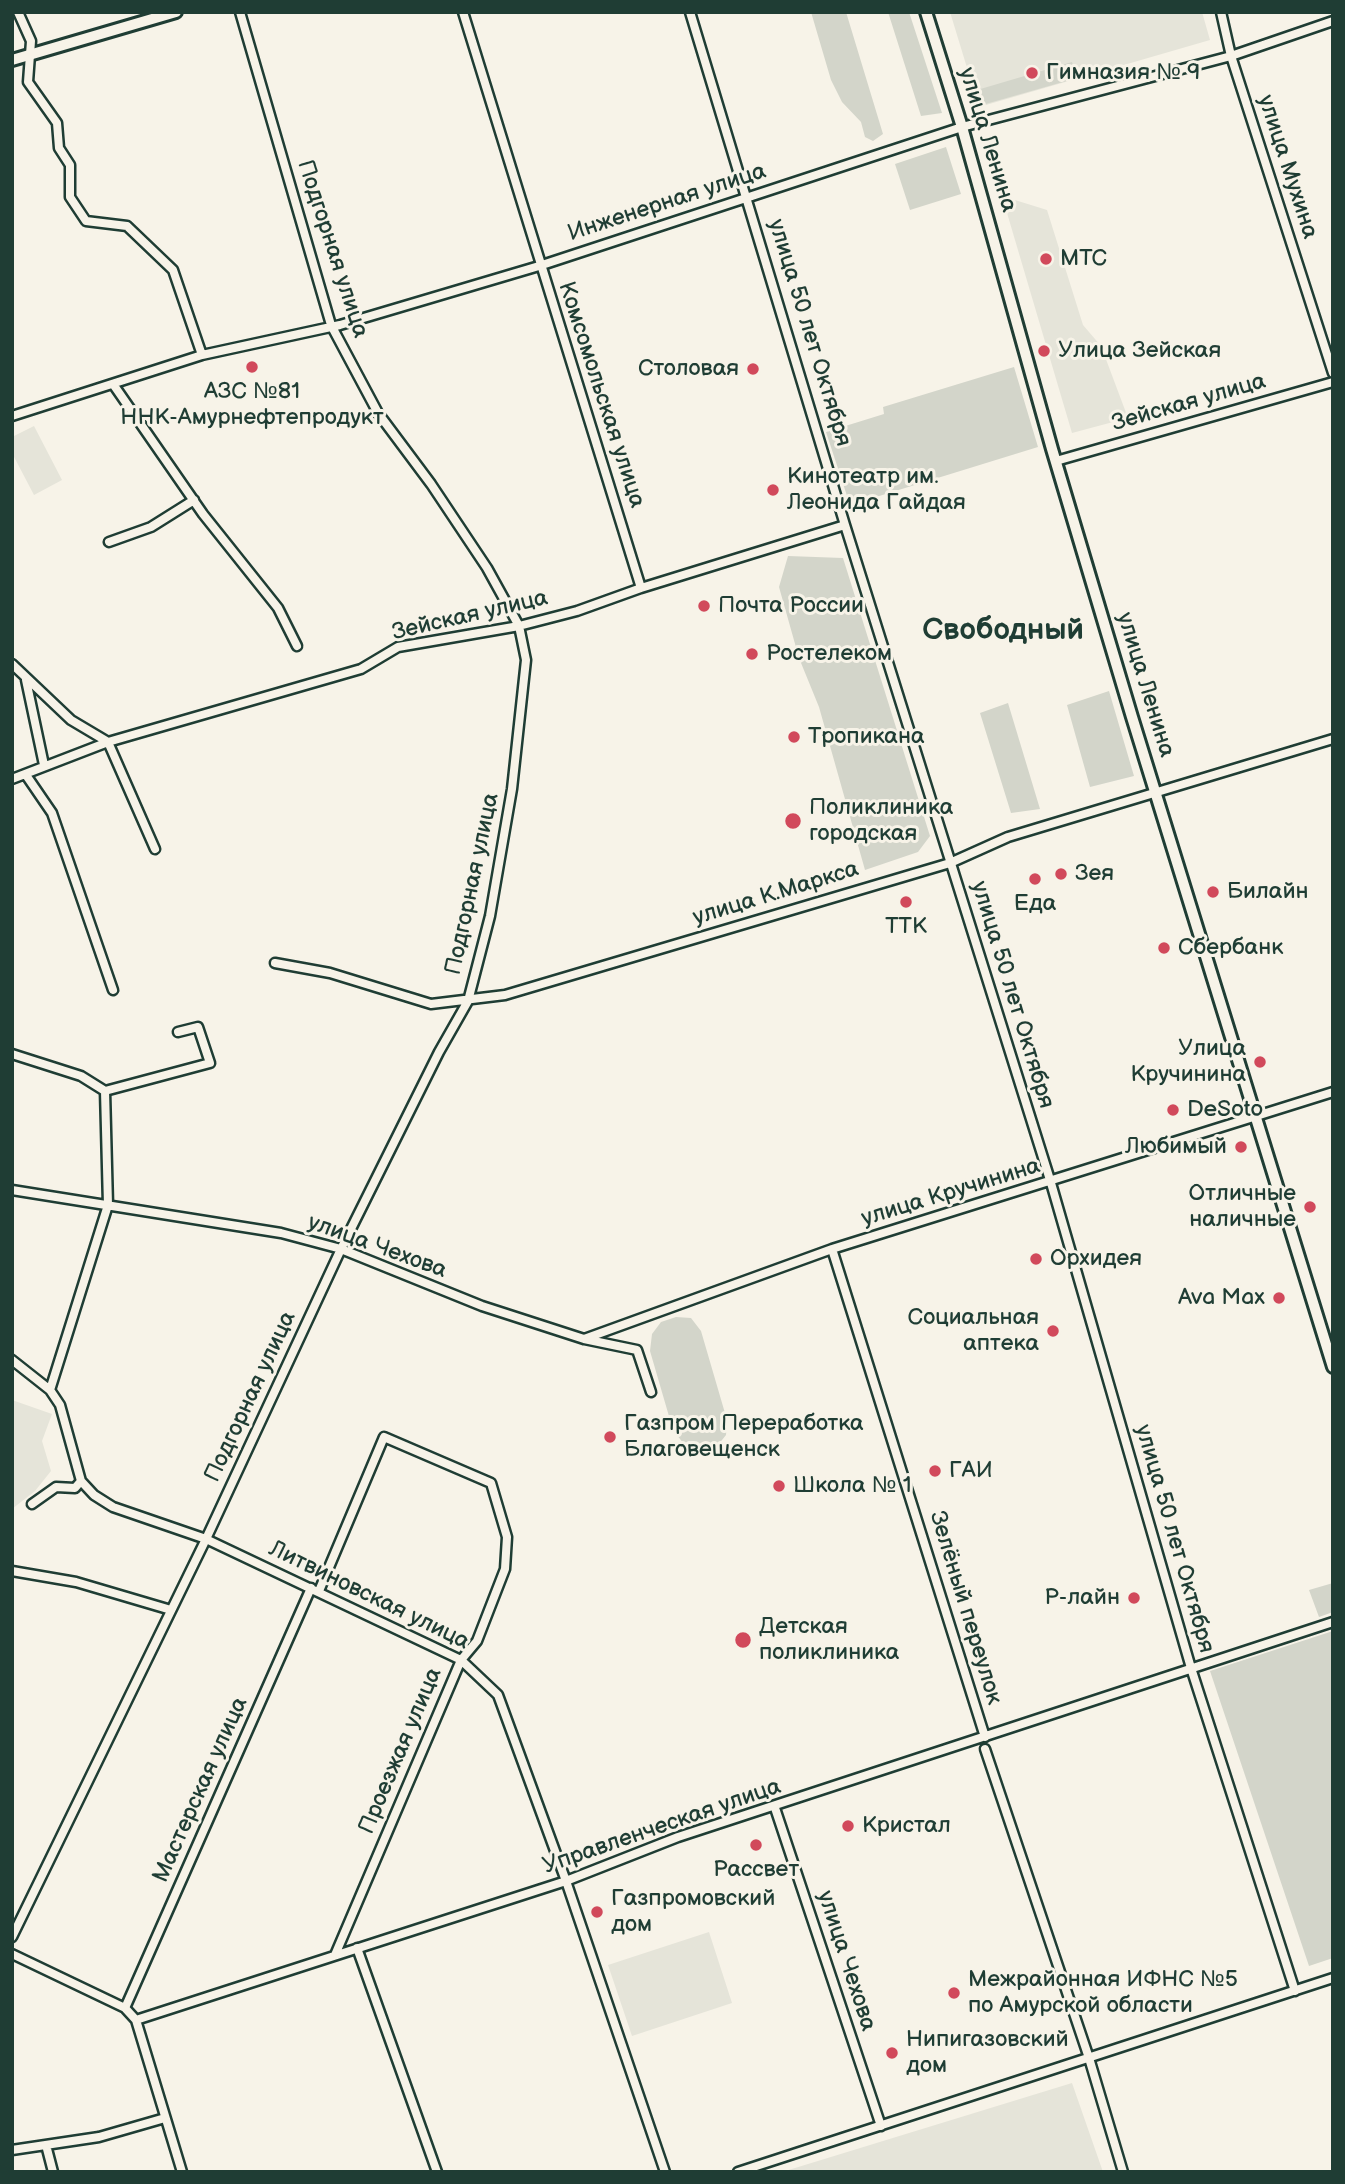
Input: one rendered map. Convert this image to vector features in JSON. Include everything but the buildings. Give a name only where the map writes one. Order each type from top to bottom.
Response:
[{"type":"main road","name":"улица Ленина","points":[[926,12],[1156,794],[1258,1116],[1333,1367]]},
{"type":"main road","points":[[12,60],[171,13]]},
{"type":"street","points":[[18,12],[31,41],[28,82],[57,122],[59,148],[70,166],[70,198],[86,221],[127,226],[173,270],[202,355]]},
{"type":"street","name":"Подгорная улица","points":[[12,1937],[206,1539],[341,1249],[439,1052],[468,1001],[490,916],[512,789],[526,660],[519,626],[480,558],[431,484],[378,413],[331,325],[240,12]]},
{"type":"street","name":"Комсомольская улица","points":[[463,12],[539,266],[641,588]]},
{"type":"street","name":"улица 50 лет Октября","points":[[690,12],[845,525],[1051,1183],[1191,1668],[1295,1991]]},
{"type":"street","name":"улица Мухина","points":[[1221,12],[1231,56],[1333,373]]},
{"type":"street","name":"Инженерная улица","points":[[12,416],[202,355],[340,325],[539,266],[962,127],[1231,56],[1333,21]]},
{"type":"street","name":"Зейская улица","points":[[1056,461],[1333,382]]},
{"type":"street","points":[[113,384],[194,499],[278,608],[297,646]]},
{"type":"street","points":[[109,542],[151,527],[194,499]]},
{"type":"street","name":"Зейская улица","points":[[12,779],[108,742],[361,669],[398,647],[519,626],[577,611],[641,588],[845,525]]},
{"type":"street","points":[[12,664],[71,720],[108,742],[155,849]]},
{"type":"street","points":[[26,680],[44,765]]},
{"type":"street","name":"улица К.Маркса","points":[[275,963],[330,973],[430,1004],[505,995],[950,863],[1008,837],[1333,738]]},
{"type":"street","points":[[26,775],[52,813],[113,990]]},
{"type":"street","points":[[12,1054],[81,1076],[105,1091],[210,1063],[198,1027],[178,1032]]},
{"type":"street","points":[[50,1390],[108,1205],[105,1091]]},
{"type":"street","name":"улица Кручинина","points":[[584,1339],[832,1249],[1051,1183],[1333,1092]]},
{"type":"street","name":"улица Чехова","points":[[12,1190],[281,1233],[341,1249],[482,1306],[584,1339],[637,1350],[651,1392]]},
{"type":"street","name":"Зелёный переулок","points":[[832,1249],[985,1737]]},
{"type":"street","points":[[12,1360],[50,1390],[67,1424],[81,1481],[75,1488],[55,1487],[32,1504]]},
{"type":"street","name":"Мастерская улица","points":[[125,2008],[384,1437],[491,1483]]},
{"type":"street","name":"Литвиновская улица","points":[[81,1481],[113,1507],[206,1539],[461,1660],[498,1695],[566,1881],[665,2172]]},
{"type":"street","name":"Проезжая улица","points":[[335,1955],[461,1660],[477,1641],[505,1569],[507,1536],[491,1483]]},
{"type":"street","points":[[12,1571],[76,1582],[171,1610]]},
{"type":"street","name":"Управленческая улица","points":[[136,2020],[566,1881],[678,1837],[775,1808],[1333,1622]]},
{"type":"street","points":[[985,1749],[1089,2058],[1123,2172]]},
{"type":"street","name":"улица Чехова","points":[[775,1808],[881,2126]]},
{"type":"street","points":[[357,1948],[437,2172]]},
{"type":"street","points":[[12,1954],[125,2008],[136,2020],[182,2172]]},
{"type":"street","points":[[738,2172],[1333,1978]]},
{"type":"street","points":[[12,2150],[99,2137],[165,2118]]},
{"type":"street","points":[[46,2145],[53,2172]]},
{"type":"shaded area","points":[[811,12],[846,12],[883,134],[873,141],[865,137],[861,122],[842,102],[831,80]]},
{"type":"shaded area","points":[[888,12],[909,12],[942,113],[921,116]]},
{"type":"shaded area","name":"Гимназия № 9","points":[[950,12],[1202,12],[1210,40],[979,107]]},
{"type":"shaded area","points":[[1072,62],[1077,78],[982,105],[977,90]]},
{"type":"shaded area","points":[[946,147],[961,194],[910,210],[895,164]]},
{"type":"shaded area","points":[[1002,196],[1047,210],[1083,325],[1101,346],[1128,418],[1072,433]]},
{"type":"shaded area","points":[[1014,367],[1038,447],[850,505],[826,432],[884,414],[883,407]]},
{"type":"shaded area","points":[[34,426],[62,480],[34,495],[12,453],[12,437]]},
{"type":"shaded area","points":[[788,556],[843,558],[930,836],[918,852],[865,870],[819,707],[799,658],[779,587]]},
{"type":"shaded area","points":[[1109,691],[1134,776],[1090,787],[1067,705]]},
{"type":"shaded area","points":[[1008,703],[1040,809],[1011,813],[980,713]]},
{"type":"shaded area","points":[[676,1317],[691,1318],[701,1331],[727,1420],[726,1435],[718,1445],[702,1452],[687,1448],[673,1430],[650,1351],[652,1334],[661,1322]]},
{"type":"shaded area","points":[[12,1400],[52,1414],[42,1441],[51,1471],[35,1491],[12,1509]]},
{"type":"shaded area","points":[[1333,1583],[1333,1612],[1319,1617],[1309,1590]]},
{"type":"shaded area","points":[[1333,1631],[1333,1958],[1309,1966],[1210,1671]]},
{"type":"shaded area","points":[[709,1932],[732,2003],[632,2036],[608,1965]]},
{"type":"shaded area","points":[[1072,2083],[1103,2172],[782,2172]]},
{"type":"place","name":"Гимназия № 9","points":[[1032,73]]},
{"type":"place","name":"МТС","points":[[1046,259]]},
{"type":"place","name":"Улица Зейская","points":[[1044,351]]},
{"type":"place","name":"АЗС №81 ННК-Амурнефтепродукт","points":[[252,367]]},
{"type":"place","name":"Столовая","points":[[753,369]]},
{"type":"place","name":"Кинотеатр им. Леонида Гайдая","points":[[773,490]]},
{"type":"place","name":"Почта России","points":[[704,606]]},
{"type":"place","name":"Ростелеком","points":[[752,654]]},
{"type":"place","name":"Тропикана","points":[[794,737]]},
{"type":"place","name":"Поликлиника городская","points":[[793,821]]},
{"type":"place","name":"Зея","points":[[1061,874]]},
{"type":"place","name":"Еда","points":[[1035,879]]},
{"type":"place","name":"Билайн","points":[[1213,892]]},
{"type":"place","name":"ТТК","points":[[906,902]]},
{"type":"place","name":"Сбербанк","points":[[1164,948]]},
{"type":"place","name":"Улица Кручинина","points":[[1260,1062]]},
{"type":"place","name":"DeSoto","points":[[1173,1110]]},
{"type":"place","name":"Любимый","points":[[1241,1147]]},
{"type":"place","name":"Отличные наличные","points":[[1310,1207]]},
{"type":"place","name":"Орхидея","points":[[1036,1259]]},
{"type":"place","name":"Ava Max","points":[[1279,1298]]},
{"type":"place","name":"Социальная аптека","points":[[1053,1331]]},
{"type":"place","name":"Газпром Переработка Благовещенск","points":[[610,1437]]},
{"type":"place","name":"ГАИ","points":[[935,1471]]},
{"type":"place","name":"Школа № 1","points":[[779,1486]]},
{"type":"place","name":"Р-лайн","points":[[1134,1598]]},
{"type":"place","name":"Детская поликлиника","points":[[743,1640]]},
{"type":"place","name":"Кристал","points":[[848,1826]]},
{"type":"place","name":"Рассвет","points":[[756,1845]]},
{"type":"place","name":"Газпромовский дом","points":[[597,1912]]},
{"type":"place","name":"Межрайонная ИФНС №5 по Амурской области","points":[[954,1993]]},
{"type":"place","name":"Нипигазовский дом","points":[[892,2053]]},
{"type":"district","name":"Свободный","points":[[1003,631]]}]
